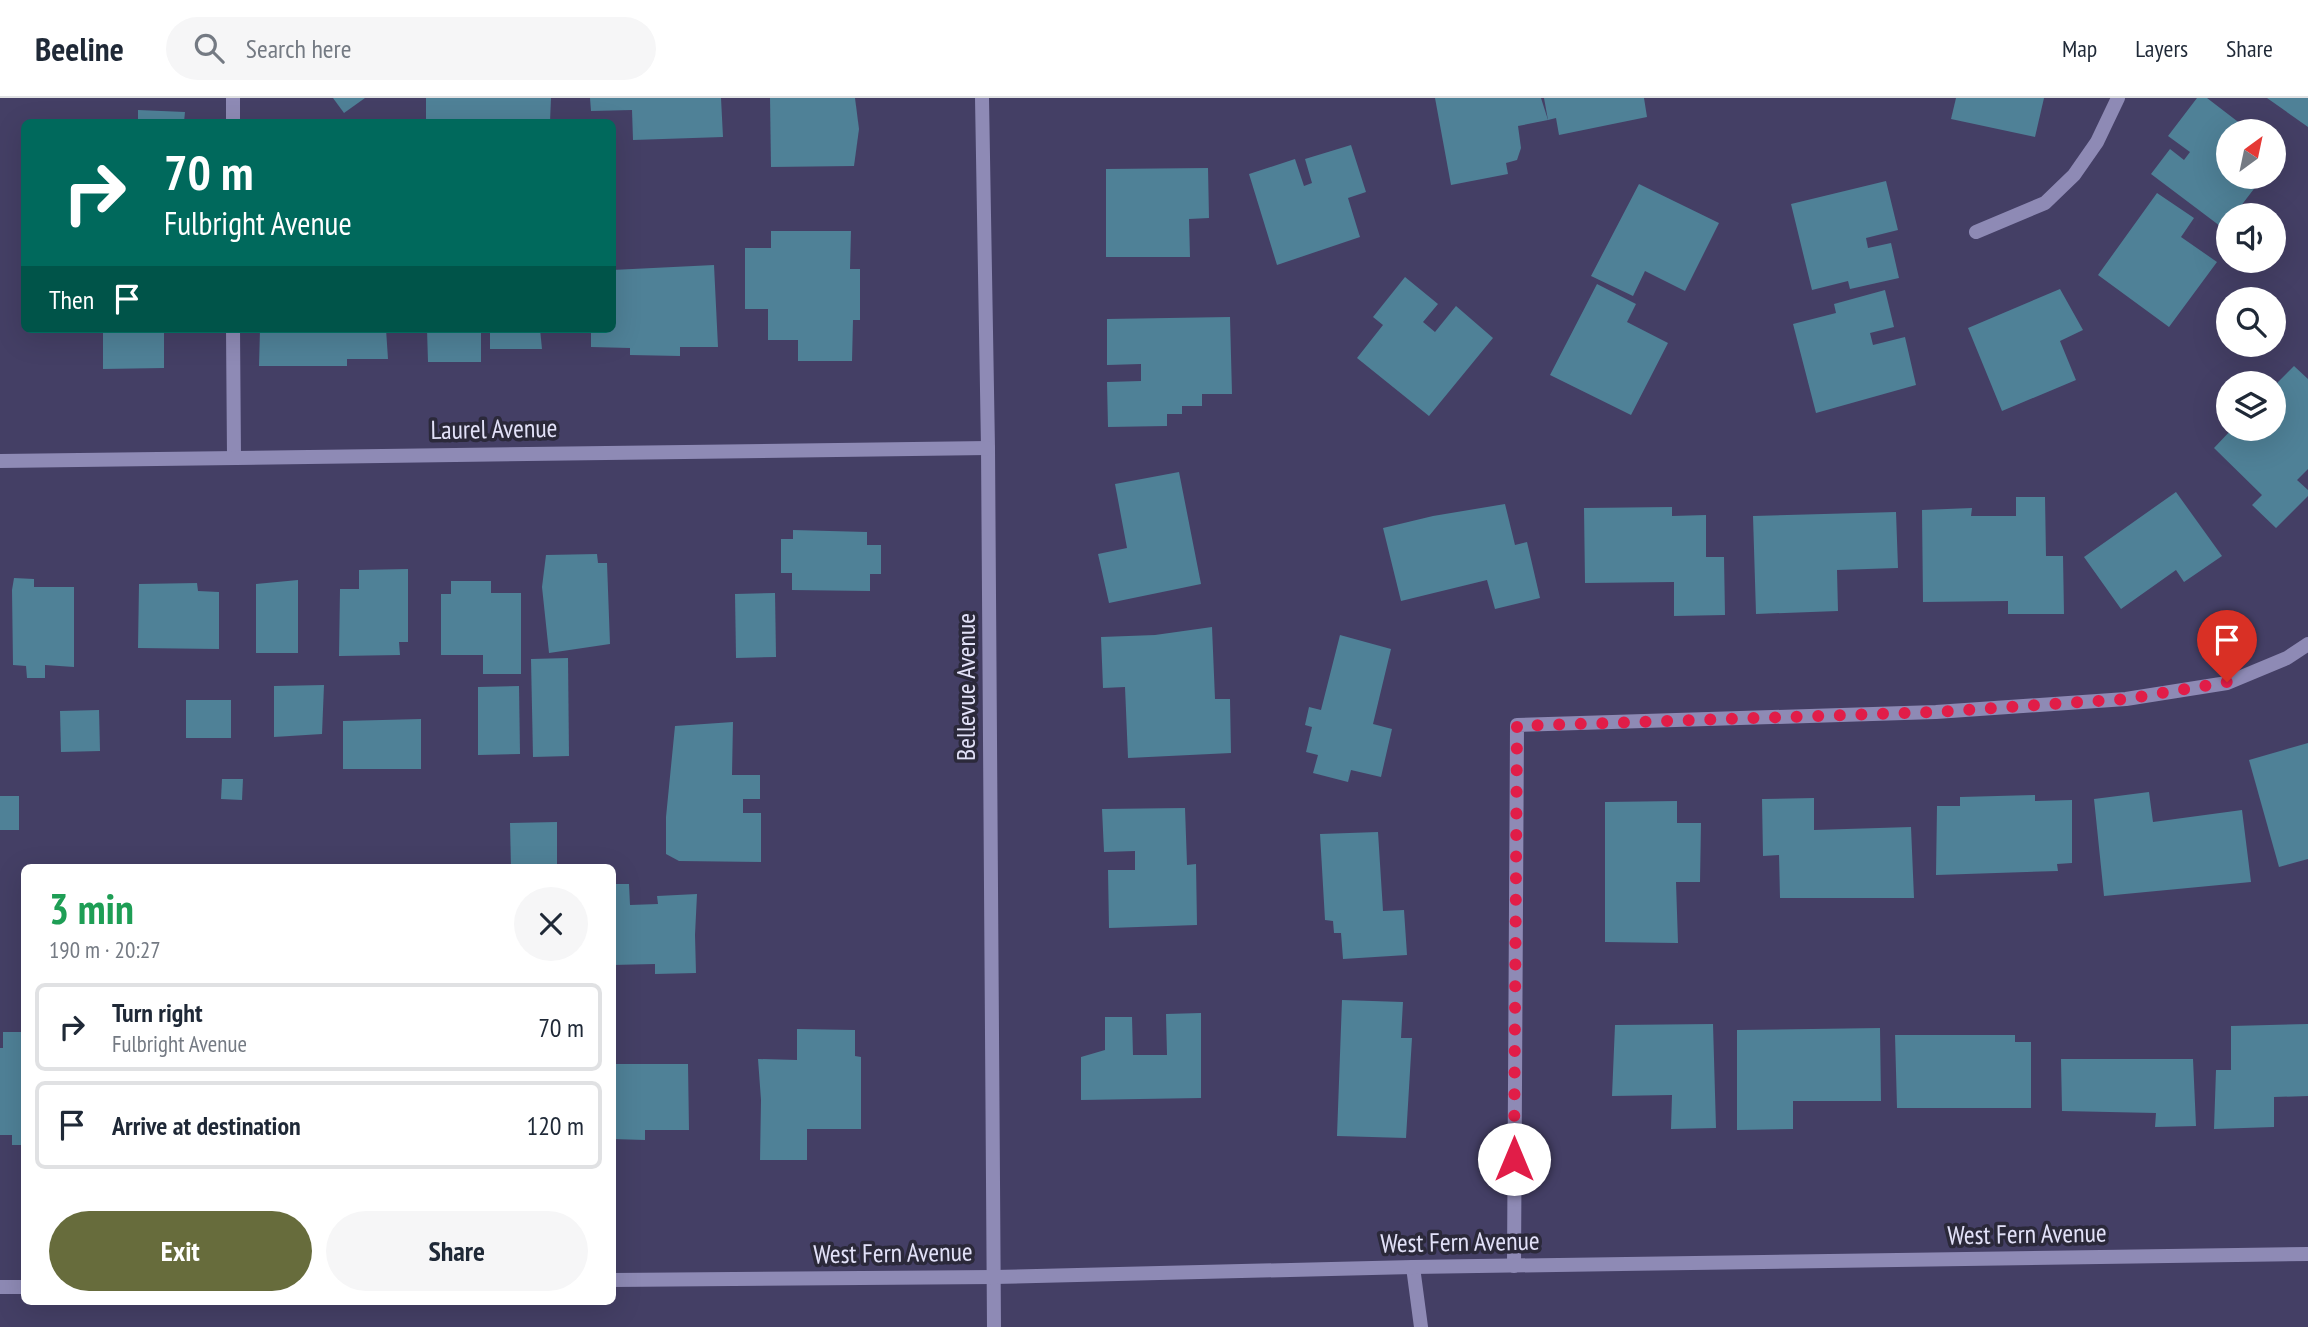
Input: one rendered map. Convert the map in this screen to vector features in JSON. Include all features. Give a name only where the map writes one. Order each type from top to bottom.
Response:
[{"type":"street","points":[[233,98],[233,119]]},
{"type":"street","name":"Bellevue Avenue","points":[[982,98],[988,448],[994,1327]]},
{"type":"street","points":[[1976,232],[2045,203],[2074,174],[2090,153],[2118,98]]},
{"type":"street","points":[[233,333],[234,457]]},
{"type":"street","name":"Laurel Avenue","points":[[0,461],[988,448]]},
{"type":"street","points":[[1514,1266],[1517,726],[1936,712],[2126,699],[2227,682],[2287,658],[2308,644]]},
{"type":"street","name":"West Fern Avenue","points":[[616,1280],[2308,1254]]},
{"type":"street","points":[[1413,1267],[1420,1327]]},
{"type":"street","points":[[0,1287],[21,1287]]},
{"type":"building","points":[[333,98],[365,98],[344,113]]},
{"type":"building","points":[[426,98],[551,98],[550,119],[426,119]]},
{"type":"building","points":[[590,98],[721,98],[723,137],[633,140],[632,110],[591,111]]},
{"type":"building","points":[[770,98],[855,98],[859,129],[854,166],[771,167]]},
{"type":"building","points":[[1435,98],[1541,98],[1548,120],[1518,126],[1521,148],[1517,160],[1506,163],[1508,174],[1451,185]]},
{"type":"building","points":[[1544,98],[1644,98],[1647,117],[1559,135],[1556,118],[1548,120]]},
{"type":"building","points":[[1956,98],[2044,98],[2035,137],[1951,119]]},
{"type":"building","points":[[2197,98],[2207,98],[2234,119],[2216,119],[2216,189],[2254,189],[2243,203],[2216,203],[2216,223],[2151,174],[2170,149],[2184,160],[2190,152],[2168,136]]},
{"type":"building","points":[[2267,98],[2308,98],[2308,127]]},
{"type":"building","points":[[138,110],[185,112],[184,119],[138,119]]},
{"type":"building","points":[[1351,145],[1366,192],[1348,198],[1360,237],[1277,265],[1249,174],[1295,159],[1304,186],[1312,183],[1305,159]]},
{"type":"building","points":[[1208,168],[1209,218],[1189,219],[1190,257],[1106,257],[1106,169]]},
{"type":"building","points":[[1886,181],[1898,230],[1866,238],[1868,248],[1891,243],[1899,278],[1850,289],[1848,281],[1812,290],[1791,204]]},
{"type":"building","points":[[1639,184],[1719,223],[1685,291],[1645,271],[1633,296],[1591,276]]},
{"type":"building","points":[[2157,193],[2194,218],[2181,237],[2216,261],[2169,327],[2098,275]]},
{"type":"building","points":[[771,231],[851,231],[850,269],[860,269],[860,320],[853,320],[852,361],[798,361],[798,340],[768,340],[768,309],[745,309],[745,248],[771,248]]},
{"type":"building","points":[[714,265],[718,347],[680,347],[680,356],[630,355],[630,348],[591,347],[591,333],[616,333],[616,270]]},
{"type":"building","points":[[1405,277],[1438,304],[1423,322],[1435,332],[1456,306],[1493,338],[1429,416],[1357,358],[1383,325],[1373,317]]},
{"type":"building","points":[[1597,284],[1636,304],[1627,322],[1668,343],[1631,415],[1550,375]]},
{"type":"building","points":[[2060,289],[2083,330],[2060,341],[2076,380],[2002,411],[1968,328]]},
{"type":"building","points":[[1885,290],[1894,327],[1870,333],[1873,345],[1905,337],[1916,385],[1816,413],[1793,324],[1836,313],[1834,304]]},
{"type":"building","points":[[1230,317],[1232,394],[1202,394],[1202,406],[1182,406],[1182,414],[1167,414],[1167,426],[1108,427],[1107,382],[1141,381],[1141,364],[1107,365],[1107,319]]},
{"type":"building","points":[[103,333],[164,333],[164,368],[103,369]]},
{"type":"building","points":[[260,333],[386,333],[388,359],[347,359],[347,366],[259,366]]},
{"type":"building","points":[[427,333],[481,333],[481,362],[428,362]]},
{"type":"building","points":[[490,333],[540,333],[542,349],[490,349]]},
{"type":"building","points":[[2294,366],[2308,379],[2308,469],[2297,480],[2308,490],[2308,496],[2276,528],[2252,505],[2262,495],[2214,448],[2221,441],[2286,441],[2286,374]]},
{"type":"building","points":[[1179,472],[1201,584],[1109,603],[1098,554],[1127,548],[1115,484]]},
{"type":"building","points":[[2176,492],[2222,556],[2184,582],[2176,570],[2121,609],[2084,557]]},
{"type":"building","points":[[2016,497],[2045,497],[2046,556],[2063,556],[2064,614],[2008,614],[2008,601],[1923,602],[1922,510],[1972,508],[1971,516],[2016,516]]},
{"type":"building","points":[[1505,504],[1515,545],[1527,542],[1540,598],[1495,609],[1487,580],[1401,601],[1383,528],[1433,516]]},
{"type":"building","points":[[1672,507],[1672,516],[1706,515],[1706,557],[1724,557],[1725,615],[1674,616],[1674,582],[1585,583],[1584,508]]},
{"type":"building","points":[[1896,512],[1898,568],[1837,570],[1838,611],[1756,614],[1753,516]]},
{"type":"building","points":[[793,530],[867,532],[867,545],[881,545],[881,574],[870,574],[870,591],[792,590],[792,573],[781,573],[781,539],[793,539]]},
{"type":"building","points":[[597,554],[598,563],[607,563],[610,644],[549,653],[542,587],[546,555]]},
{"type":"building","points":[[408,569],[408,642],[399,642],[400,655],[339,656],[340,589],[359,589],[359,570]]},
{"type":"building","points":[[14,578],[34,579],[34,587],[74,587],[74,667],[45,665],[45,678],[27,678],[26,666],[13,665]]},
{"type":"building","points":[[298,580],[298,653],[256,653],[256,584]]},
{"type":"building","points":[[451,581],[491,581],[491,593],[521,593],[521,674],[483,674],[483,655],[441,655],[441,594],[451,594]]},
{"type":"building","points":[[197,583],[198,591],[219,592],[219,649],[138,648],[139,584]]},
{"type":"building","points":[[775,593],[776,657],[736,658],[735,594]]},
{"type":"building","points":[[1212,627],[1215,699],[1230,699],[1231,753],[1128,758],[1125,687],[1103,688],[1101,637],[1155,635]]},
{"type":"building","points":[[1340,635],[1391,649],[1373,724],[1392,729],[1381,777],[1351,770],[1348,782],[1313,773],[1318,755],[1306,752],[1312,727],[1305,725],[1309,707],[1321,710]]},
{"type":"building","points":[[568,658],[569,756],[533,757],[531,659]]},
{"type":"building","points":[[324,685],[322,734],[274,737],[274,686]]},
{"type":"building","points":[[519,686],[520,754],[478,755],[478,687]]},
{"type":"building","points":[[186,700],[231,700],[231,738],[186,738]]},
{"type":"building","points":[[99,710],[100,751],[61,752],[60,711]]},
{"type":"building","points":[[421,719],[421,769],[343,769],[343,721]]},
{"type":"building","points":[[733,722],[732,775],[760,775],[760,799],[743,799],[743,813],[761,813],[761,862],[679,861],[666,854],[666,817],[675,726]]},
{"type":"building","points":[[2308,743],[2308,859],[2279,867],[2249,760]]},
{"type":"building","points":[[222,779],[243,779],[242,800],[221,799]]},
{"type":"building","points":[[2149,792],[2153,822],[2242,810],[2251,882],[2104,896],[2094,799]]},
{"type":"building","points":[[2035,795],[2035,801],[2072,800],[2072,863],[2057,864],[2058,871],[1936,875],[1937,806],[1960,806],[1960,797]]},
{"type":"building","points":[[0,796],[19,796],[19,830],[0,830]]},
{"type":"building","points":[[1814,798],[1814,830],[1911,827],[1914,898],[1780,898],[1779,855],[1763,856],[1762,799]]},
{"type":"building","points":[[1677,801],[1677,823],[1701,823],[1700,882],[1676,882],[1678,943],[1605,942],[1605,802]]},
{"type":"building","points":[[1185,808],[1187,865],[1196,864],[1197,925],[1109,928],[1108,870],[1135,870],[1135,851],[1104,852],[1102,809]]},
{"type":"building","points":[[557,822],[557,864],[511,864],[510,823]]},
{"type":"building","points":[[1378,832],[1383,911],[1404,910],[1407,955],[1343,959],[1341,933],[1334,933],[1333,921],[1325,920],[1320,834]]},
{"type":"building","points":[[616,884],[629,884],[630,905],[658,904],[657,896],[697,894],[696,973],[655,974],[655,964],[616,965]]},
{"type":"building","points":[[1342,1000],[1403,1002],[1401,1038],[1412,1038],[1406,1138],[1337,1136]]},
{"type":"building","points":[[1201,1013],[1201,1098],[1081,1100],[1081,1057],[1105,1050],[1105,1017],[1132,1017],[1133,1055],[1167,1055],[1166,1014]]},
{"type":"building","points":[[1713,1024],[1716,1128],[1671,1129],[1672,1095],[1612,1096],[1615,1025]]},
{"type":"building","points":[[2308,1024],[2308,1096],[2274,1097],[2274,1127],[2214,1129],[2216,1070],[2231,1070],[2231,1026]]},
{"type":"building","points":[[1880,1028],[1881,1101],[1793,1101],[1793,1129],[1737,1130],[1737,1030]]},
{"type":"building","points":[[797,1029],[855,1030],[855,1056],[861,1057],[861,1129],[807,1129],[807,1160],[760,1160],[761,1100],[758,1059],[797,1060]]},
{"type":"building","points":[[3,1032],[21,1032],[21,1145],[12,1145],[12,1135],[0,1135],[0,1048],[3,1048]]},
{"type":"building","points":[[1895,1035],[2015,1035],[2015,1042],[2031,1042],[2031,1108],[1897,1108]]},
{"type":"building","points":[[2061,1059],[2193,1059],[2196,1126],[2155,1127],[2156,1113],[2062,1111]]},
{"type":"building","points":[[616,1064],[688,1064],[689,1130],[645,1130],[645,1140],[616,1139]]},
{"type":"route","points":[[1514,1159],[1517,726],[1936,712],[2126,699],[2227,682]]}]
